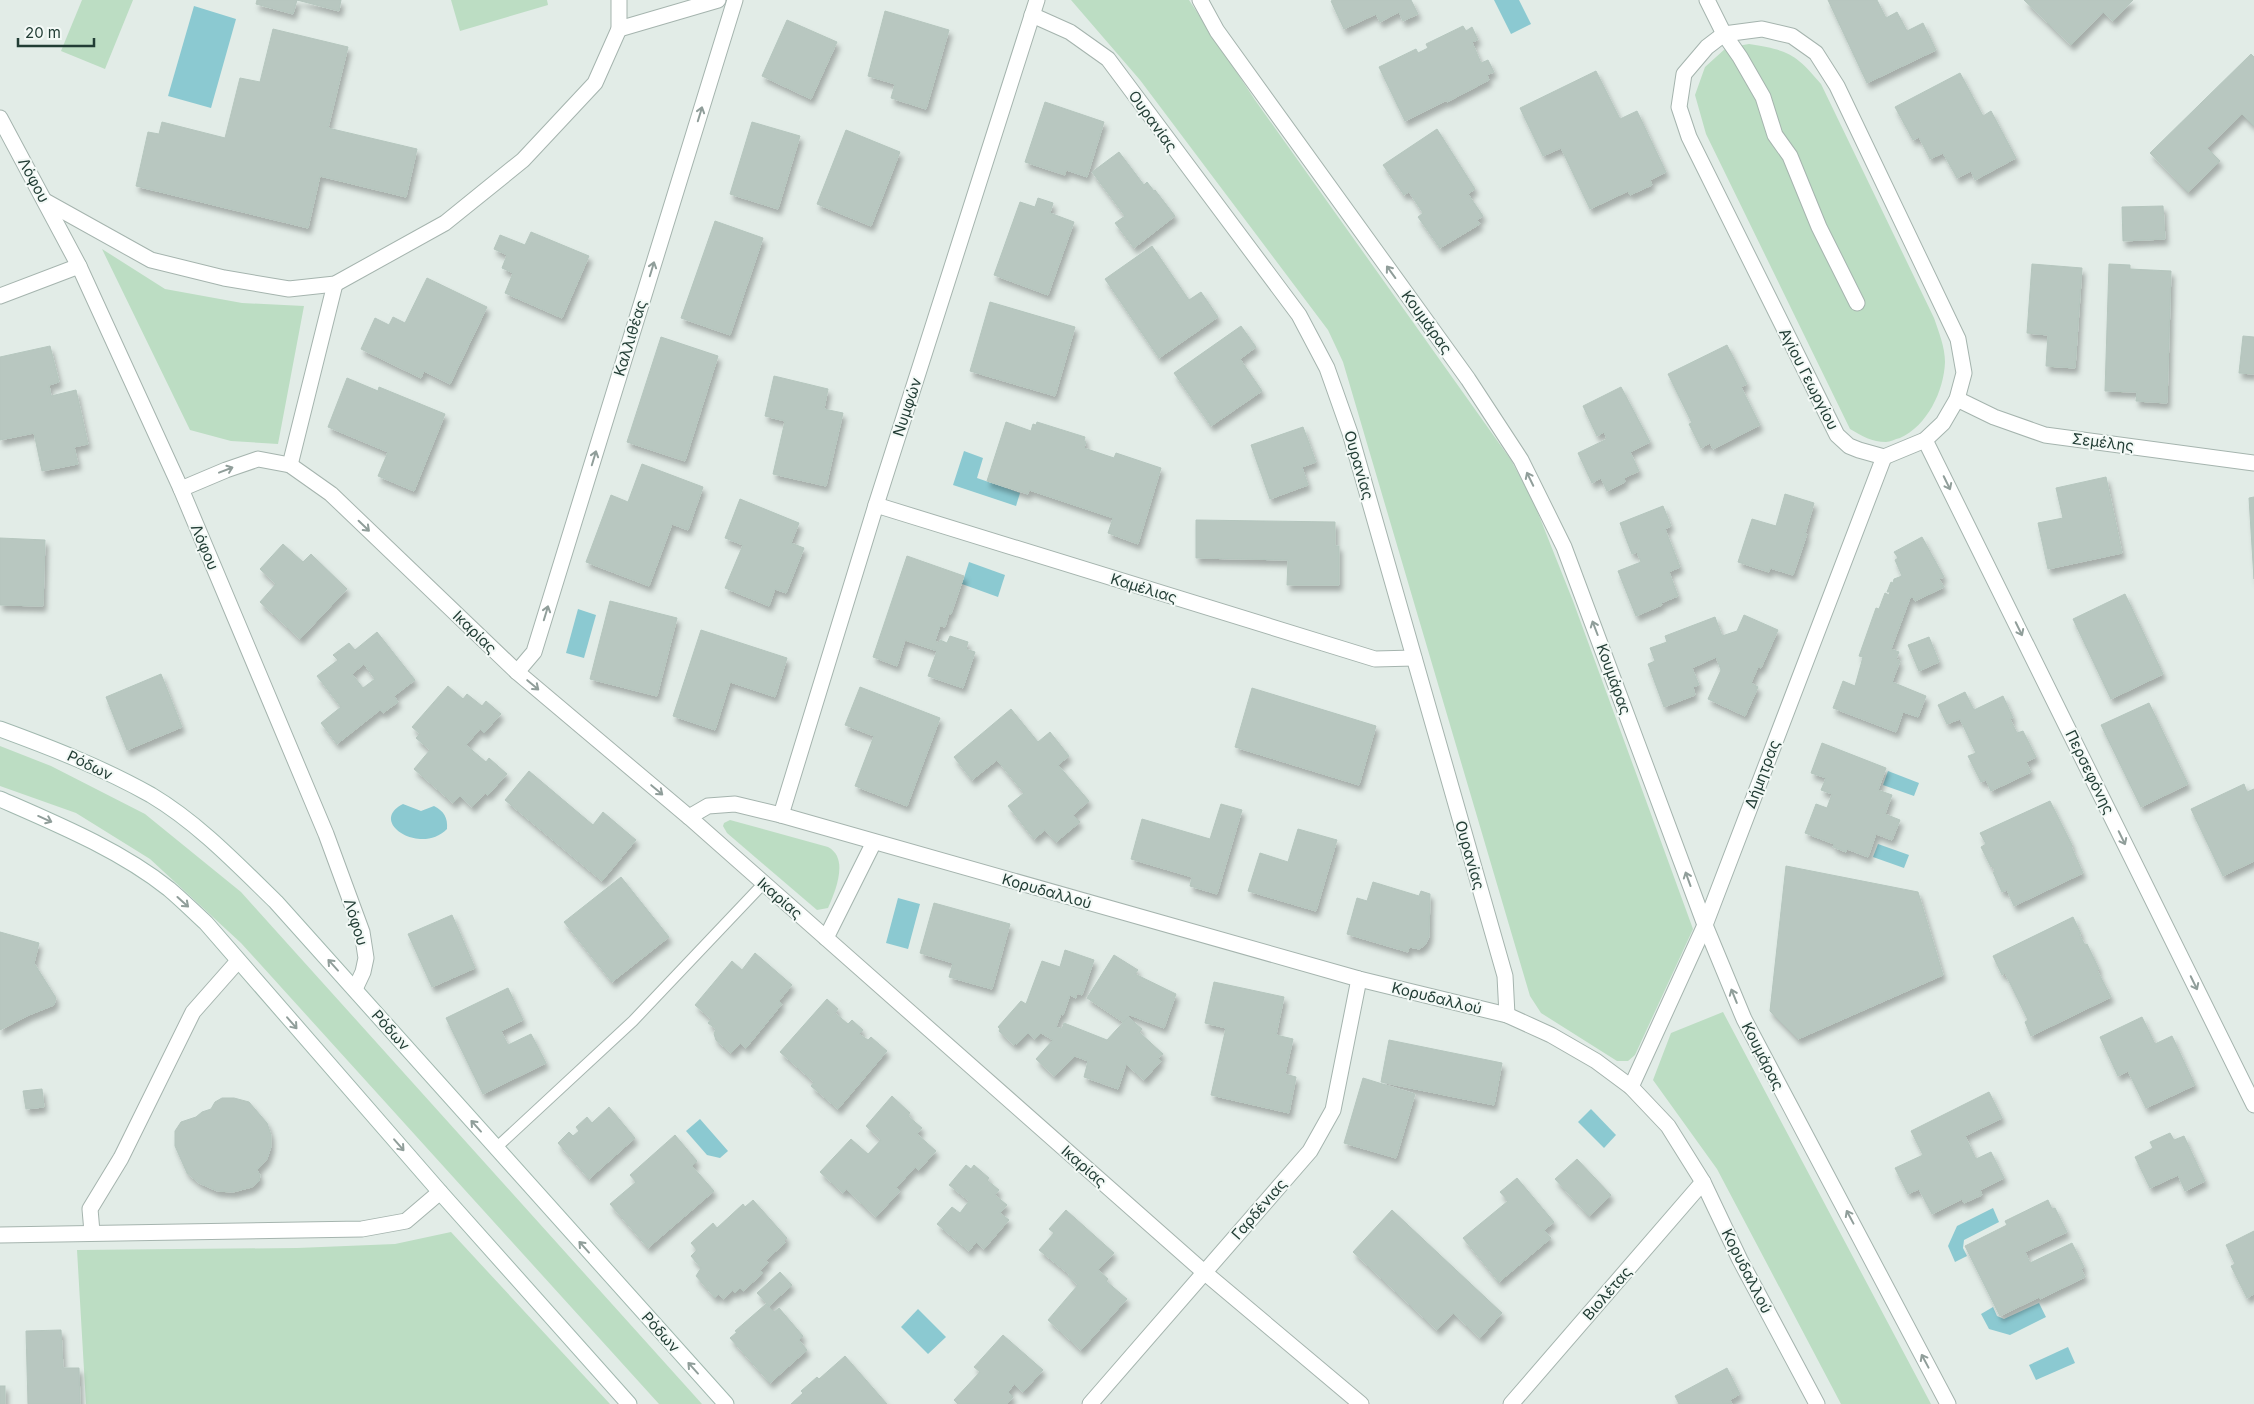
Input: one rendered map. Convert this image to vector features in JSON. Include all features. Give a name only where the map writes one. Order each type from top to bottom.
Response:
[{"type":"street","points":[[45,201],[151,260],[224,278],[289,289],[335,284],[445,223],[523,160],[594,83],[619,29],[619,0]]},
{"type":"street","points":[[619,29],[718,0]]},
{"type":"street","name":"Καλλιθέας","points":[[517,672],[534,652],[735,0]]},
{"type":"street","name":"Νυμφών","points":[[781,815],[876,506],[1037,0]]},
{"type":"street","name":"Κουμάρας","points":[[1200,0],[1217,32],[1468,379],[1521,460],[1564,547],[1705,925],[1748,1028],[1779,1089],[1823,1164],[1948,1404]]},
{"type":"street","points":[[1708,0],[1724,34],[1763,97],[1775,135],[1790,156],[1819,227],[1857,303]]},
{"type":"street","name":"Ουρανίας","points":[[1032,15],[1070,32],[1108,60],[1298,315],[1327,368],[1347,424],[1505,976],[1507,1015]]},
{"type":"street","points":[[1724,34],[1762,29],[1792,36],[1816,53],[1837,86],[1958,340],[1964,373],[1957,399],[1943,423],[1925,440],[1884,457]]},
{"type":"street","name":"Αγίου Γεωργίου","points":[[1724,34],[1707,47],[1684,74],[1679,107],[1689,137],[1837,435],[1849,446],[1884,457]]},
{"type":"street","name":"Λόφου","points":[[0,118],[79,266],[181,490],[326,834],[362,932],[366,958],[363,972],[354,988]]},
{"type":"street","points":[[0,296],[79,266]]},
{"type":"street","points":[[290,465],[335,284]]},
{"type":"street","name":"Σεμέλης","points":[[1957,399],[1994,417],[2044,435],[2254,463]]},
{"type":"street","name":"Περσεφόνης","points":[[1925,440],[2254,1105]]},
{"type":"street","name":"Δήμητρας","points":[[1630,1087],[1705,925],[1884,457]]},
{"type":"street","name":"Ικαρίας","points":[[181,490],[226,470],[258,459],[290,465],[331,494],[517,672],[689,817],[1204,1272],[1361,1404]]},
{"type":"street","name":"Καμέλιας","points":[[876,506],[1375,659],[1414,658]]},
{"type":"street","name":"Ρόδων","points":[[0,729],[62,752],[152,796],[214,842],[269,895],[354,988],[726,1404]]},
{"type":"street","points":[[0,799],[50,821],[122,858],[169,889],[206,923],[440,1192],[629,1404]]},
{"type":"street","name":"Κορυδαλλού","points":[[689,817],[708,806],[735,804],[781,815],[1359,979],[1507,1015],[1551,1035],[1596,1061],[1630,1087],[1668,1126],[1703,1182],[1740,1260],[1816,1404]]},
{"type":"street","points":[[826,938],[874,842]]},
{"type":"street","points":[[92,1232],[90,1209],[121,1158],[193,1012],[238,961]]},
{"type":"street","name":"Γαρδένιας","points":[[1090,1404],[1310,1151],[1333,1110],[1359,979]]},
{"type":"street","name":"Βιολέτας","points":[[1511,1404],[1703,1182]]},
{"type":"street","points":[[0,1235],[362,1229],[406,1221],[440,1192]]},
{"type":"lane","points":[[496,1148],[633,1022],[763,884]]},
{"type":"green space","points":[[82,0],[133,0],[105,69],[61,51]]},
{"type":"green space","points":[[451,0],[547,0],[548,5],[460,31]]},
{"type":"green space","points":[[1071,0],[1189,0],[1255,100],[1511,460],[1534,503],[1573,601],[1693,929],[1635,1055],[1628,1061],[1617,1061],[1541,1013],[1530,996],[1343,362],[1328,330],[1140,80]]},
{"type":"green space","points":[[1749,44],[1782,51],[1790,55],[1805,66],[1821,84],[1934,318],[1945,356],[1941,384],[1926,416],[1910,432],[1900,438],[1881,442],[1872,440],[1850,429],[1706,134],[1695,95],[1705,67],[1726,48]]},
{"type":"green space","points":[[102,249],[165,289],[242,303],[304,306],[278,444],[231,441],[190,430]]},
{"type":"green space","points":[[0,746],[51,766],[145,814],[241,892],[702,1404],[659,1404],[241,943],[150,859],[76,813],[0,786]]},
{"type":"green space","points":[[730,820],[828,847],[834,852],[838,859],[839,875],[828,908],[817,910],[727,833],[723,826],[724,823]]},
{"type":"green space","points":[[1723,1012],[1931,1404],[1841,1404],[1717,1169],[1653,1080],[1671,1033]]},
{"type":"green space","points":[[451,1232],[610,1404],[86,1404],[77,1250],[297,1248],[395,1244]]},
{"type":"water","points":[[1494,0],[1519,0],[1531,24],[1511,34]]},
{"type":"water","points":[[194,6],[236,19],[211,108],[168,96]]},
{"type":"water","points":[[964,451],[983,458],[977,478],[1020,493],[1016,506],[953,485]]},
{"type":"water","points":[[969,562],[1005,575],[998,597],[962,584]]},
{"type":"water","points":[[578,609],[596,615],[584,658],[566,653]]},
{"type":"water","points":[[1888,771],[1919,783],[1914,796],[1883,785]]},
{"type":"water","points":[[403,804],[421,811],[434,806],[445,815],[447,829],[436,836],[424,839],[412,838],[402,833],[394,827],[391,819],[393,811]]},
{"type":"water","points":[[1878,844],[1909,855],[1904,868],[1873,857]]},
{"type":"water","points":[[898,898],[920,904],[908,949],[886,943]]},
{"type":"water","points":[[1591,1109],[1616,1135],[1604,1148],[1578,1122]]},
{"type":"water","points":[[700,1119],[728,1151],[720,1158],[707,1155],[686,1131]]},
{"type":"water","points":[[1993,1208],[1999,1222],[1964,1240],[1963,1248],[1967,1256],[1955,1262],[1948,1246],[1957,1226]]},
{"type":"water","points":[[2039,1303],[2046,1317],[2010,1335],[1989,1329],[1981,1314],[1993,1307],[1997,1316],[2004,1319]]},
{"type":"water","points":[[918,1309],[946,1337],[928,1354],[901,1327]]},
{"type":"water","points":[[2068,1347],[2075,1363],[2036,1380],[2029,1365]]},
{"type":"building","points":[[257,0],[297,0],[293,14],[256,4]]},
{"type":"building","points":[[297,0],[341,0],[339,11]]},
{"type":"building","points":[[1411,0],[1418,14],[1403,21],[1399,12],[1380,22],[1376,14],[1344,29],[1331,1]]},
{"type":"building","points":[[1828,0],[1877,0],[1886,18],[1897,12],[1907,31],[1923,23],[1936,50],[1867,83]]},
{"type":"building","points":[[2024,0],[2133,0],[2113,21],[2103,12],[2071,45]]},
{"type":"building","points":[[885,11],[949,30],[926,109],[891,98],[895,84],[868,76]]},
{"type":"building","points":[[787,20],[837,42],[811,99],[762,76]]},
{"type":"building","points":[[1463,26],[1466,31],[1472,27],[1478,40],[1472,42],[1481,63],[1488,60],[1494,72],[1487,75],[1489,80],[1405,121],[1379,67],[1416,49],[1418,53],[1428,48],[1426,44]]},
{"type":"building","points":[[273,29],[348,47],[328,128],[417,149],[406,197],[320,176],[308,228],[136,186],[148,132],[159,134],[162,122],[225,138],[240,78],[260,82]]},
{"type":"building","points":[[2251,54],[2254,57],[2254,126],[2242,114],[2207,148],[2220,161],[2188,192],[2150,153]]},
{"type":"building","points":[[1596,71],[1620,119],[1637,111],[1666,172],[1650,180],[1652,185],[1630,195],[1628,191],[1590,209],[1561,148],[1543,156],[1520,108]]},
{"type":"building","points":[[1960,73],[1983,116],[1991,111],[2016,158],[1975,180],[1971,171],[1957,178],[1943,153],[1930,159],[1919,137],[1913,140],[1895,107]]},
{"type":"building","points":[[1045,102],[1104,122],[1087,177],[1066,170],[1065,175],[1025,162]]},
{"type":"building","points":[[752,122],[800,136],[778,209],[730,194]]},
{"type":"building","points":[[1437,129],[1475,189],[1468,194],[1483,216],[1477,220],[1480,224],[1440,248],[1418,217],[1423,213],[1409,192],[1404,195],[1383,165]]},
{"type":"building","points":[[846,130],[900,152],[871,226],[817,204]]},
{"type":"building","points":[[1119,152],[1144,185],[1147,182],[1155,190],[1175,216],[1134,248],[1115,223],[1125,216],[1092,172]]},
{"type":"building","points":[[1038,198],[1053,203],[1050,213],[1074,222],[1048,295],[994,275],[1020,202],[1035,207]]},
{"type":"building","points":[[2163,206],[2165,239],[2123,241],[2122,207]]},
{"type":"building","points":[[715,221],[763,238],[730,335],[681,318]]},
{"type":"building","points":[[531,232],[589,256],[562,318],[505,293],[513,273],[502,268],[507,255],[494,249],[500,235],[525,245]]},
{"type":"building","points":[[1152,246],[1189,300],[1201,292],[1218,317],[1159,358],[1105,279]]},
{"type":"building","points":[[2032,264],[2082,268],[2075,368],[2046,366],[2048,335],[2027,333]]},
{"type":"building","points":[[2109,264],[2130,265],[2130,269],[2171,271],[2167,403],[2136,401],[2137,392],[2105,391]]},
{"type":"building","points":[[427,278],[487,307],[450,384],[424,371],[421,378],[361,349],[375,318],[389,325],[393,317],[405,323]]},
{"type":"building","points":[[990,302],[1075,327],[1055,396],[970,371]]},
{"type":"building","points":[[1241,326],[1256,347],[1240,359],[1262,391],[1211,426],[1174,373]]},
{"type":"building","points":[[2243,336],[2254,337],[2254,374],[2239,373]]},
{"type":"building","points":[[661,337],[718,356],[685,461],[627,442]]},
{"type":"building","points":[[1727,345],[1747,384],[1741,387],[1760,425],[1713,449],[1710,443],[1701,448],[1689,424],[1692,423],[1668,374]]},
{"type":"building","points":[[50,346],[59,382],[49,385],[51,396],[76,390],[88,444],[74,447],[78,464],[42,471],[34,433],[0,440],[0,357]]},
{"type":"building","points":[[774,376],[828,389],[824,409],[843,413],[826,486],[773,474],[785,421],[765,416]]},
{"type":"building","points":[[347,378],[378,391],[379,387],[445,414],[414,491],[378,476],[388,452],[328,427]]},
{"type":"building","points":[[1621,387],[1650,442],[1630,452],[1639,471],[1624,478],[1625,482],[1607,491],[1601,478],[1592,483],[1578,453],[1607,439],[1604,432],[1597,436],[1583,406]]},
{"type":"building","points":[[1006,422],[1031,431],[1033,424],[1036,425],[1037,422],[1085,437],[1084,448],[1114,458],[1116,453],[1161,468],[1138,544],[1108,533],[1113,518],[1029,490],[1028,494],[987,481]]},
{"type":"building","points":[[1303,427],[1316,462],[1302,467],[1308,485],[1270,499],[1251,445]]},
{"type":"building","points":[[642,464],[703,487],[688,530],[672,524],[649,586],[586,562],[611,495],[628,502]]},
{"type":"building","points":[[2106,477],[2122,553],[2048,569],[2038,523],[2063,518],[2056,488]]},
{"type":"building","points":[[1785,494],[1814,503],[1805,534],[1807,534],[1793,575],[1770,568],[1769,572],[1738,562],[1752,519],[1776,526]]},
{"type":"building","points":[[2254,497],[2254,579],[2249,498]]},
{"type":"building","points":[[740,499],[799,523],[791,543],[804,548],[786,593],[775,589],[769,606],[725,588],[743,545],[725,538]]},
{"type":"building","points":[[1663,506],[1671,526],[1665,529],[1680,567],[1669,572],[1678,596],[1636,616],[1618,571],[1641,562],[1637,552],[1632,554],[1620,523]]},
{"type":"building","points":[[1196,520],[1335,522],[1335,546],[1339,546],[1339,585],[1287,585],[1288,560],[1196,558]]},
{"type":"building","points":[[1922,537],[1944,577],[1939,579],[1944,587],[1915,601],[1913,597],[1910,598],[1891,649],[1899,652],[1896,659],[1900,661],[1892,682],[1926,696],[1918,717],[1903,712],[1896,732],[1833,708],[1843,681],[1855,686],[1863,657],[1859,656],[1876,608],[1879,609],[1885,593],[1889,595],[1890,592],[1887,592],[1891,582],[1893,583],[1894,579],[1902,576],[1895,560],[1898,558],[1894,552]]},
{"type":"building","points":[[0,538],[45,540],[43,606],[0,605]]},
{"type":"building","points":[[283,544],[303,562],[311,554],[347,589],[300,639],[260,602],[276,584],[260,569]]},
{"type":"building","points":[[907,556],[964,576],[951,614],[949,613],[945,627],[940,626],[935,641],[939,643],[940,640],[947,643],[950,636],[968,642],[966,649],[975,652],[963,688],[928,676],[937,651],[905,640],[897,666],[873,657]]},
{"type":"building","points":[[2125,594],[2163,674],[2111,699],[2073,619]]},
{"type":"building","points":[[610,601],[677,618],[657,696],[590,679]]},
{"type":"building","points":[[1744,615],[1778,630],[1761,668],[1758,667],[1751,683],[1758,687],[1745,716],[1708,699],[1721,670],[1716,657],[1692,668],[1699,685],[1693,687],[1695,695],[1664,707],[1648,664],[1655,661],[1650,648],[1667,642],[1665,636],[1715,617],[1722,636],[1737,631]]},
{"type":"building","points":[[701,630],[787,658],[775,697],[730,682],[715,730],[673,716]]},
{"type":"building","points":[[377,632],[415,680],[394,696],[398,702],[383,713],[380,710],[337,744],[321,723],[341,707],[317,676],[338,660],[333,655],[349,643],[355,650]],"holes":[[[364,664],[375,679],[363,688],[352,674]]]},
{"type":"building","points":[[1929,637],[1939,662],[1919,671],[1908,645]]},
{"type":"building","points":[[161,674],[182,727],[127,750],[106,697]]},
{"type":"building","points":[[448,686],[463,699],[467,694],[482,706],[486,701],[501,714],[484,733],[480,729],[466,745],[486,762],[489,758],[507,774],[488,795],[485,793],[472,807],[460,796],[453,803],[414,769],[430,750],[416,738],[420,734],[412,727]]},
{"type":"building","points":[[860,687],[940,718],[907,806],[855,786],[874,736],[845,725]]},
{"type":"building","points":[[1252,688],[1376,726],[1359,785],[1235,747]]},
{"type":"building","points":[[1965,692],[1974,710],[2003,696],[2013,718],[2010,719],[2017,733],[2023,731],[2036,757],[2026,762],[2031,772],[1991,791],[1986,780],[1981,782],[1968,756],[1976,753],[1960,719],[1947,724],[1938,705]]},
{"type":"building","points":[[2149,703],[2188,784],[2141,807],[2101,725]]},
{"type":"building","points":[[1011,709],[1038,742],[1050,732],[1069,756],[1058,765],[1089,801],[1073,815],[1080,822],[1056,842],[1045,830],[1034,839],[1008,806],[1024,793],[997,760],[972,780],[954,757]]},
{"type":"building","points":[[1822,743],[1886,768],[1878,790],[1892,795],[1885,814],[1900,820],[1892,840],[1876,834],[1868,857],[1847,849],[1846,852],[1833,847],[1834,844],[1805,833],[1816,804],[1827,808],[1832,794],[1821,790],[1826,778],[1811,773]]},
{"type":"building","points":[[529,771],[593,825],[603,812],[636,840],[602,881],[505,800]]},
{"type":"building","points":[[2244,784],[2247,792],[2254,789],[2254,861],[2223,876],[2191,809]]},
{"type":"building","points":[[2050,801],[2072,845],[2083,873],[2014,906],[2007,890],[2002,892],[1993,872],[1995,872],[1993,866],[1991,867],[1981,847],[1986,844],[1980,833]]},
{"type":"building","points":[[1221,804],[1242,810],[1217,894],[1190,886],[1192,877],[1131,859],[1142,819],[1210,839]]},
{"type":"building","points":[[1298,829],[1337,840],[1316,911],[1248,891],[1260,853],[1288,862]]},
{"type":"building","points":[[1786,866],[1918,892],[1943,975],[1798,1039],[1770,1011]]},
{"type":"building","points":[[621,877],[669,937],[612,982],[564,922]]},
{"type":"building","points":[[1373,882],[1419,896],[1421,891],[1430,894],[1429,937],[1425,945],[1419,949],[1409,947],[1408,952],[1347,934],[1357,898],[1367,901]]},
{"type":"building","points":[[934,903],[1010,924],[992,989],[949,977],[953,963],[920,953]]},
{"type":"building","points":[[452,915],[475,968],[432,987],[408,934]]},
{"type":"building","points":[[2073,917],[2081,934],[2079,934],[2085,945],[2087,944],[2099,969],[2097,970],[2111,997],[2031,1036],[2025,1022],[2028,1020],[2005,973],[2002,975],[1993,956]]},
{"type":"building","points":[[0,932],[39,943],[34,963],[56,998],[54,1005],[0,1030]]},
{"type":"building","points":[[1065,950],[1094,960],[1082,995],[1077,993],[1076,998],[1070,995],[1063,1015],[1061,1014],[1056,1027],[1062,1029],[1064,1023],[1107,1040],[1128,1017],[1142,1029],[1139,1032],[1163,1054],[1158,1058],[1161,1061],[1144,1080],[1126,1064],[1118,1089],[1084,1077],[1088,1061],[1075,1056],[1054,1076],[1036,1059],[1053,1040],[1041,1033],[1035,1039],[1028,1033],[1014,1045],[999,1031],[998,1027],[1021,1001],[1026,1004],[1042,961],[1060,967]]},
{"type":"building","points":[[755,953],[792,985],[779,1001],[782,1004],[746,1048],[740,1043],[731,1053],[716,1040],[714,1034],[716,1029],[708,1023],[711,1019],[695,1005],[732,961],[742,970]]},
{"type":"building","points":[[1114,955],[1138,970],[1135,974],[1176,994],[1164,1028],[1130,1015],[1123,1022],[1087,998]]},
{"type":"building","points":[[1214,982],[1284,997],[1276,1035],[1293,1039],[1285,1074],[1296,1077],[1289,1113],[1211,1095],[1226,1028],[1205,1023]]},
{"type":"building","points":[[508,988],[523,1020],[501,1031],[508,1045],[531,1034],[546,1063],[483,1094],[446,1018]]},
{"type":"building","points":[[827,999],[838,1009],[835,1013],[848,1024],[852,1020],[863,1030],[859,1034],[868,1040],[871,1037],[887,1051],[838,1109],[811,1086],[814,1082],[780,1052]]},
{"type":"building","points":[[2142,1017],[2155,1044],[2172,1036],[2195,1085],[2146,1108],[2128,1071],[2118,1076],[2100,1037]]},
{"type":"building","points":[[1389,1040],[1502,1063],[1494,1105],[1381,1082]]},
{"type":"building","points":[[1363,1078],[1415,1094],[1396,1158],[1344,1143]]},
{"type":"building","points":[[42,1089],[44,1107],[26,1109],[23,1091]]},
{"type":"building","points":[[1989,1092],[2002,1118],[1965,1136],[1976,1159],[1991,1152],[2004,1178],[1980,1190],[1982,1195],[1964,1203],[1962,1199],[1932,1214],[1919,1189],[1908,1194],[1895,1168],[1923,1155],[1911,1131]]},
{"type":"building","points":[[892,1096],[910,1113],[908,1116],[922,1128],[917,1134],[936,1151],[919,1170],[915,1167],[896,1188],[900,1191],[876,1217],[846,1189],[843,1193],[820,1172],[851,1139],[868,1154],[881,1140],[866,1126]]},
{"type":"building","points":[[222,1098],[234,1098],[249,1102],[267,1123],[271,1135],[271,1147],[267,1159],[257,1170],[260,1175],[259,1181],[252,1187],[233,1192],[217,1191],[199,1183],[187,1173],[175,1146],[175,1131],[181,1122],[211,1109],[215,1102]]},
{"type":"building","points":[[609,1107],[635,1138],[589,1179],[558,1143],[569,1132],[573,1136],[579,1131],[576,1127],[587,1117],[592,1123]]},
{"type":"building","points":[[2170,1133],[2174,1140],[2184,1136],[2205,1181],[2185,1191],[2178,1175],[2150,1188],[2135,1157],[2153,1148],[2150,1142]]},
{"type":"building","points":[[675,1135],[697,1161],[692,1166],[714,1191],[648,1248],[610,1204],[636,1182],[630,1175]]},
{"type":"building","points":[[1577,1159],[1611,1195],[1589,1216],[1555,1179]]},
{"type":"building","points":[[966,1165],[971,1169],[974,1165],[999,1190],[995,1195],[1007,1205],[1000,1213],[1009,1220],[984,1249],[976,1242],[969,1251],[937,1224],[952,1207],[960,1213],[969,1201],[949,1185]]},
{"type":"building","points":[[1517,1178],[1554,1222],[1544,1230],[1551,1238],[1499,1282],[1463,1238],[1508,1201],[1500,1192]]},
{"type":"building","points":[[753,1200],[787,1238],[784,1241],[785,1243],[766,1260],[768,1263],[760,1270],[763,1273],[743,1291],[740,1288],[735,1293],[733,1290],[723,1299],[719,1294],[715,1298],[696,1276],[701,1268],[691,1256],[697,1250],[691,1243],[713,1223],[717,1228],[743,1204],[745,1207]]},
{"type":"building","points":[[2048,1200],[2052,1209],[2055,1208],[2067,1232],[2025,1252],[2030,1263],[2072,1243],[2084,1267],[2081,1269],[2085,1277],[2000,1316],[1965,1246],[2007,1225],[2005,1221]]},
{"type":"building","points":[[1066,1210],[1114,1253],[1098,1270],[1108,1279],[1106,1281],[1127,1299],[1081,1350],[1048,1320],[1078,1285],[1068,1276],[1070,1275],[1039,1250],[1054,1233],[1049,1229]]},
{"type":"building","points":[[1392,1210],[1502,1313],[1480,1338],[1453,1313],[1437,1330],[1353,1252]]},
{"type":"building","points":[[2254,1231],[2254,1294],[2247,1298],[2231,1266],[2235,1264],[2226,1245]]},
{"type":"building","points":[[780,1272],[792,1285],[769,1306],[757,1293]]},
{"type":"building","points":[[766,1304],[774,1312],[779,1308],[803,1336],[799,1340],[807,1350],[770,1383],[730,1338],[737,1332],[735,1331]]},
{"type":"building","points":[[61,1330],[63,1368],[79,1368],[80,1404],[28,1404],[26,1331]]},
{"type":"building","points":[[1003,1335],[1043,1370],[1023,1392],[1014,1384],[1008,1392],[1013,1397],[1007,1404],[958,1404],[954,1400],[980,1372],[974,1367]]},
{"type":"building","points":[[845,1356],[887,1404],[791,1404],[803,1393],[801,1391],[817,1377],[819,1379]]},
{"type":"building","points":[[1727,1368],[1740,1394],[1730,1400],[1732,1404],[1679,1404],[1675,1396]]},
{"type":"building","points":[[0,1386],[5,1386],[5,1404],[0,1404]]}]
